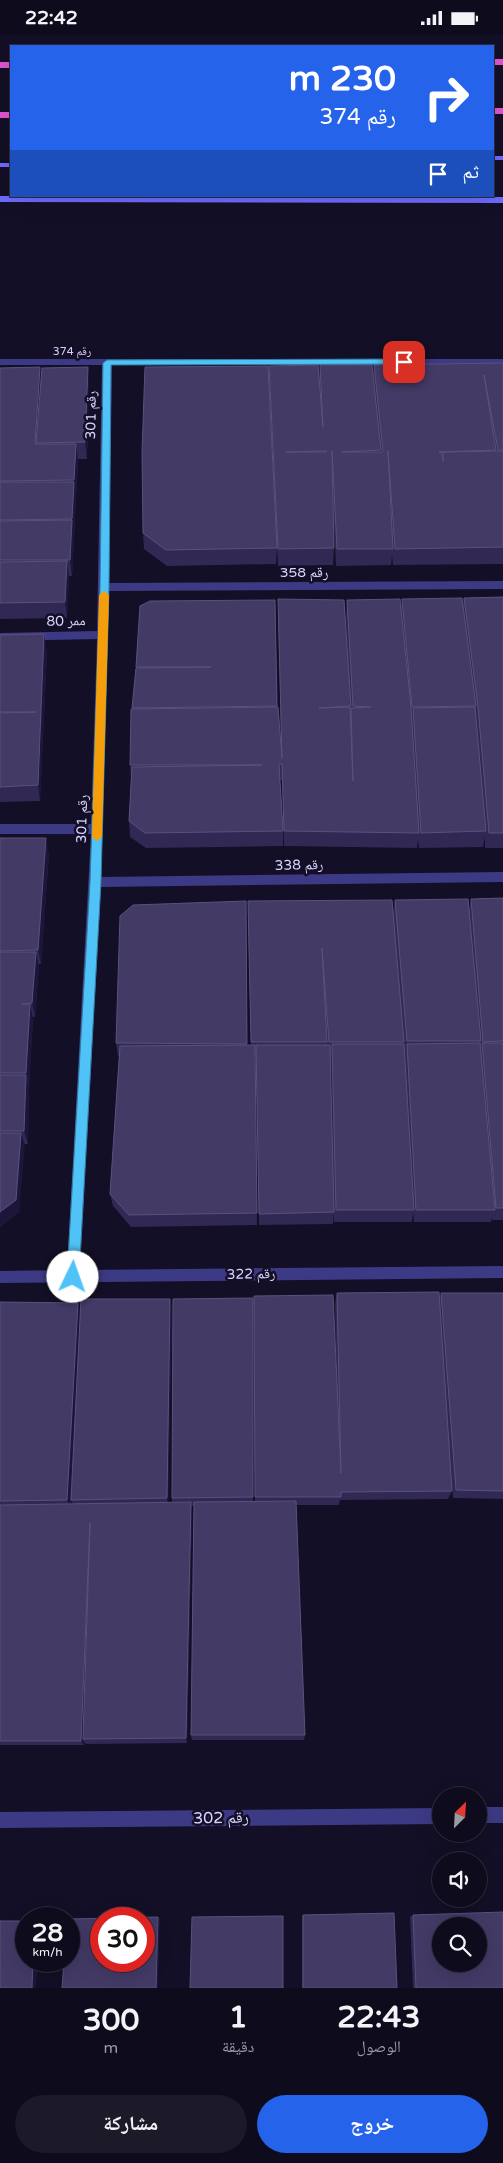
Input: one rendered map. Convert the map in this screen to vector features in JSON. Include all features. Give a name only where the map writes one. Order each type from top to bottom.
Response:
[{"type":"main road","points":[[0,199],[503,200]]},
{"type":"street","name":"رقم 374","points":[[0,362],[503,362]]},
{"type":"street","name":"رقم 301","points":[[73,1277],[97,829],[103,635],[107,363]]},
{"type":"street","name":"رقم 358","points":[[104,587],[503,585]]},
{"type":"street","name":"ممر 80","points":[[0,637],[103,635]]},
{"type":"street","points":[[0,829],[97,829]]},
{"type":"street","name":"رقم 338","points":[[95,882],[503,877]]},
{"type":"street","name":"رقم 322","points":[[0,1277],[503,1272]]},
{"type":"street","points":[[488,1815],[503,1815]]},
{"type":"street","name":"رقم 302","points":[[0,1820],[432,1816]]},
{"type":"building","points":[[503,363],[503,450],[498,450],[484,375],[496,450],[439,452],[442,452],[443,461],[443,452],[503,451],[503,547],[395,549],[388,451],[393,549],[337,549],[332,451],[334,548],[278,549],[269,366],[318,365],[323,427],[320,365],[372,365],[381,450],[342,452],[383,452],[374,365]],"holes":[[[326,451],[326,452],[286,452]]]},
{"type":"building","points":[[268,366],[277,548],[166,550],[143,533],[142,452],[145,367]]},
{"type":"building","points":[[40,367],[35,444],[76,444],[74,480],[0,481],[0,368]]},
{"type":"building","points":[[88,367],[85,442],[36,443],[42,368]]},
{"type":"building","points":[[0,482],[74,482],[72,519],[0,520]]},
{"type":"building","points":[[72,520],[70,560],[0,560],[0,521]]},
{"type":"building","points":[[67,561],[65,602],[0,603],[0,562]]},
{"type":"building","points":[[503,597],[503,833],[489,833],[478,707],[464,598]]},
{"type":"building","points":[[462,598],[476,706],[412,707],[402,599]]},
{"type":"building","points":[[278,599],[344,600],[351,706],[319,708],[350,707],[353,781],[351,708],[371,707],[353,706],[347,600],[400,599],[411,707],[419,833],[284,831],[282,764],[279,764],[283,831],[145,833],[129,821],[132,767],[262,765],[130,765],[131,709],[278,707],[282,758]]},
{"type":"building","points":[[275,600],[277,706],[132,708],[136,668],[211,667],[136,667],[140,606],[150,601]]},
{"type":"building","points":[[44,634],[38,785],[0,787],[0,713],[36,712],[0,712],[0,635]]},
{"type":"building","points":[[475,707],[486,831],[421,833],[413,708]]},
{"type":"building","points":[[0,838],[46,838],[38,950],[0,951]]},
{"type":"building","points":[[503,898],[503,1041],[483,1042],[471,899]]},
{"type":"building","points":[[468,899],[481,1041],[407,1041],[395,900]]},
{"type":"building","points":[[392,900],[404,1042],[329,1042],[322,948],[327,1042],[251,1042],[248,901]]},
{"type":"building","points":[[246,901],[247,1044],[116,1043],[120,916],[133,905]]},
{"type":"building","points":[[0,952],[36,952],[32,1003],[22,1004],[30,1004],[26,1073],[0,1073]]},
{"type":"building","points":[[480,1043],[495,1210],[416,1210],[407,1044]]},
{"type":"building","points":[[482,1043],[503,1043],[503,1208],[496,1208]]},
{"type":"building","points":[[332,1044],[404,1044],[414,1210],[336,1210]]},
{"type":"building","points":[[255,1045],[257,1213],[129,1215],[110,1194],[120,1046]]},
{"type":"building","points":[[256,1045],[330,1045],[334,1212],[259,1214]]},
{"type":"building","points":[[0,1075],[26,1075],[24,1131],[0,1131]]},
{"type":"building","points":[[0,1133],[21,1133],[16,1200],[0,1212]]},
{"type":"building","points":[[439,1292],[452,1491],[341,1492],[341,1497],[255,1497],[254,1296],[333,1295],[341,1473],[337,1293]]},
{"type":"building","points":[[441,1293],[503,1293],[503,1491],[456,1490]]},
{"type":"building","points":[[253,1298],[253,1497],[172,1498],[173,1299]]},
{"type":"building","points":[[81,1299],[170,1299],[167,1498],[71,1500]]},
{"type":"building","points":[[0,1302],[78,1303],[67,1500],[0,1501]]},
{"type":"building","points":[[296,1501],[305,1735],[191,1735],[194,1502]]},
{"type":"building","points":[[191,1502],[186,1738],[83,1739],[90,1523],[81,1741],[0,1741],[0,1505]]},
{"type":"building","points":[[503,1912],[503,1988],[416,1988],[413,1915]]},
{"type":"building","points":[[394,1913],[397,1988],[303,1988],[303,1915]]},
{"type":"building","points":[[283,1916],[283,1988],[190,1988],[192,1917]]},
{"type":"building","points":[[155,1917],[158,1917],[156,1988],[62,1988],[63,1972],[80,1972],[80,1919],[90,1919],[90,1972],[155,1972]]},
{"type":"building","points":[[0,1921],[15,1921],[15,1972],[33,1972],[32,1988],[0,1988]]},
{"type":"slow traffic","points":[[97,837],[104,595]]},
{"type":"route","points":[[73,1277],[95,882],[104,587],[107,363],[404,362]]}]
